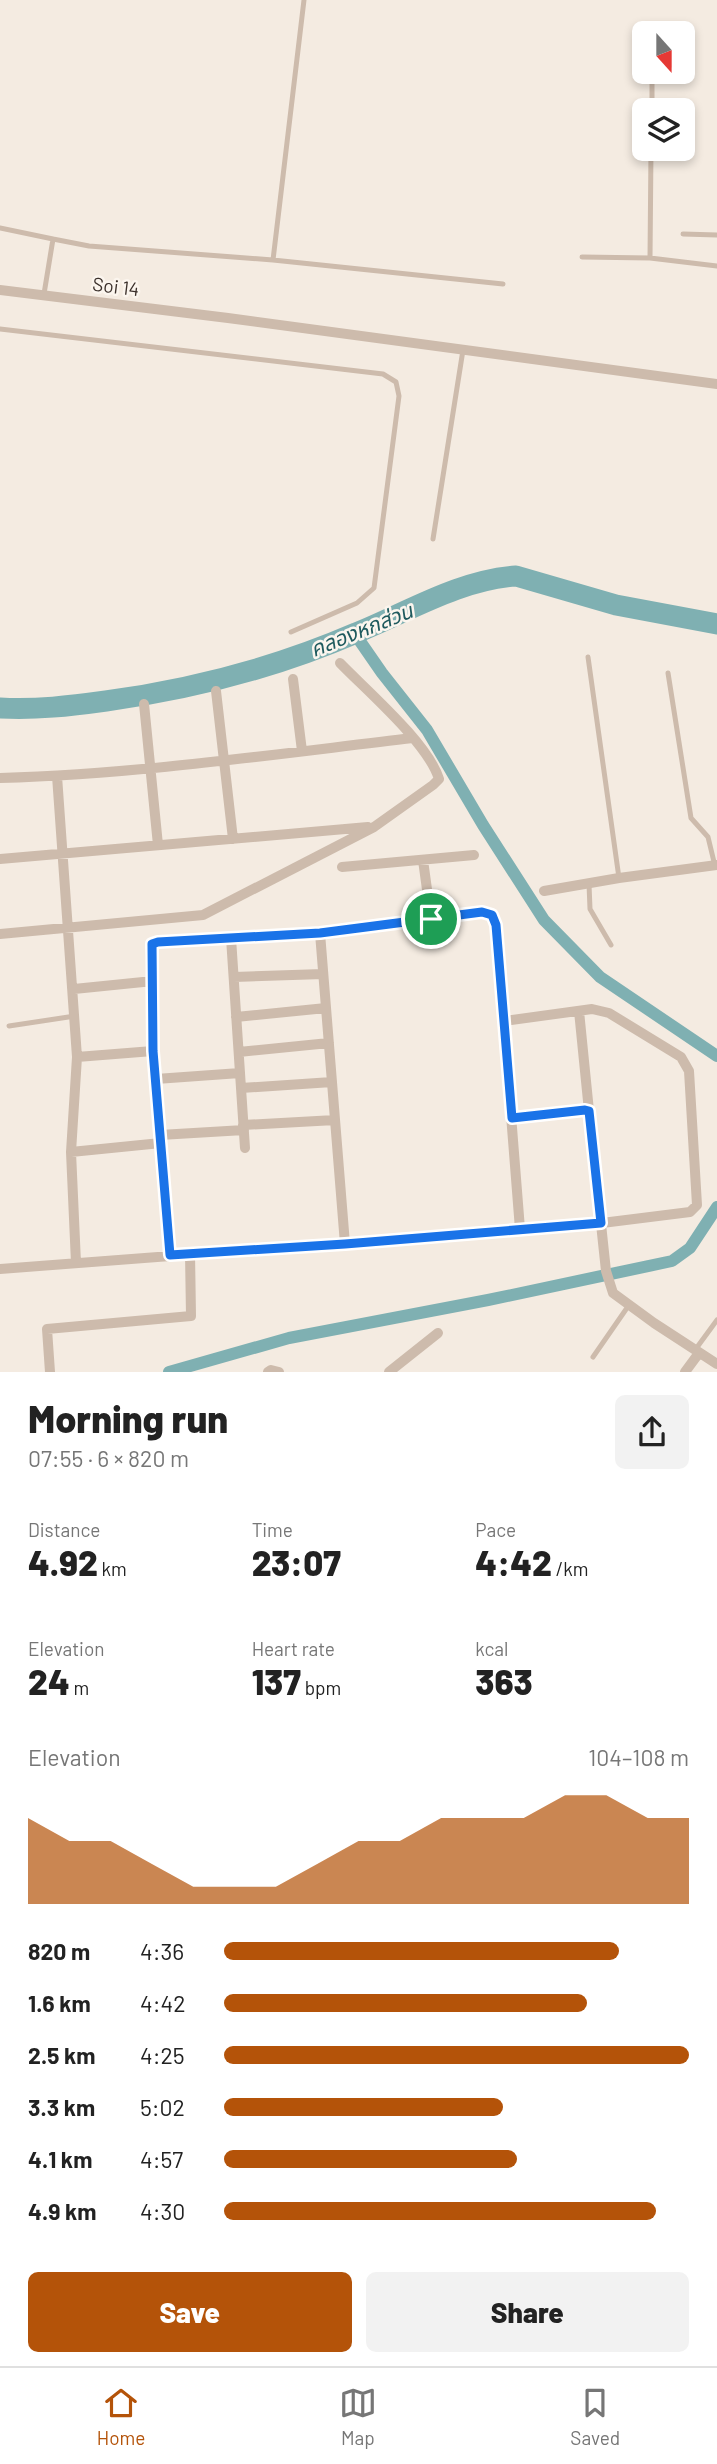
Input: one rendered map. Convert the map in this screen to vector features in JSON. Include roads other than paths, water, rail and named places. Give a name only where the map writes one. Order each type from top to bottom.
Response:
[{"type":"street","name":"Soi 14","points":[[0,290],[717,384]]},
{"type":"street","points":[[0,934],[203,915],[374,827],[439,779],[436,770],[413,738],[340,663]]},
{"type":"street","points":[[293,680],[302,751]]},
{"type":"street","points":[[216,691],[233,839]]},
{"type":"street","points":[[144,704],[158,845]]},
{"type":"street","points":[[0,778],[150,768],[413,738]]},
{"type":"street","points":[[57,776],[77,1057],[71,1152],[76,1263]]},
{"type":"street","points":[[0,859],[374,827]]},
{"type":"street","points":[[342,867],[474,855]]},
{"type":"street","points":[[423,860],[431,919]]},
{"type":"street","points":[[544,891],[716,865]]},
{"type":"street","points":[[170,1255],[153,1051],[152,944],[320,933],[482,912],[492,915],[496,925],[520,1229]]},
{"type":"street","points":[[320,933],[345,1244]]},
{"type":"street","points":[[231,938],[245,1148]]},
{"type":"street","points":[[234,977],[323,974]]},
{"type":"street","points":[[74,989],[153,981]]},
{"type":"street","points":[[236,1017],[326,1008]]},
{"type":"street","points":[[0,1269],[601,1223],[690,1212],[697,1205],[689,1071],[681,1057],[609,1013],[592,1009],[505,1021]]},
{"type":"street","points":[[579,1011],[606,1271],[613,1293],[717,1364]]},
{"type":"street","points":[[239,1052],[329,1043]]},
{"type":"street","points":[[77,1057],[153,1051]]},
{"type":"street","points":[[156,1079],[240,1073]]},
{"type":"street","points":[[241,1088],[332,1082]]},
{"type":"street","points":[[512,1118],[589,1111]]},
{"type":"street","points":[[71,1152],[243,1127],[335,1120]]},
{"type":"street","points":[[50,1372],[47,1329],[191,1316],[190,1253]]},
{"type":"street","points":[[389,1372],[438,1333]]},
{"type":"street","points":[[685,1372],[697,1351]]},
{"type":"street","points":[[268,1372],[279,1372]]},
{"type":"lane","points":[[273,260],[304,0]]},
{"type":"lane","points":[[650,258],[651,161]]},
{"type":"lane","points":[[0,228],[89,246],[273,260],[503,284]]},
{"type":"lane","points":[[683,234],[717,235]]},
{"type":"lane","points":[[44,294],[53,239]]},
{"type":"lane","points":[[582,257],[650,258],[717,265]]},
{"type":"lane","points":[[0,329],[383,374],[396,382],[399,396],[374,588],[357,603],[291,632]]},
{"type":"lane","points":[[433,539],[463,350]]},
{"type":"lane","points":[[588,657],[619,878]]},
{"type":"lane","points":[[668,673],[691,818],[708,837],[716,865]]},
{"type":"lane","points":[[589,884],[590,909],[611,945]]},
{"type":"lane","points":[[9,1026],[75,1016]]},
{"type":"lane","points":[[593,1357],[629,1305]]},
{"type":"lane","points":[[697,1351],[717,1320]]},
{"type":"waterway","name":"คลองหกส่วน","points":[[0,708],[53,707],[106,701],[234,676],[326,645],[454,590],[516,576],[616,605],[717,624]]},
{"type":"waterway","points":[[355,634],[427,730],[483,825],[544,920],[600,977],[717,1056]]},
{"type":"waterway","points":[[169,1372],[289,1338],[672,1261],[690,1248],[717,1207]]}]
